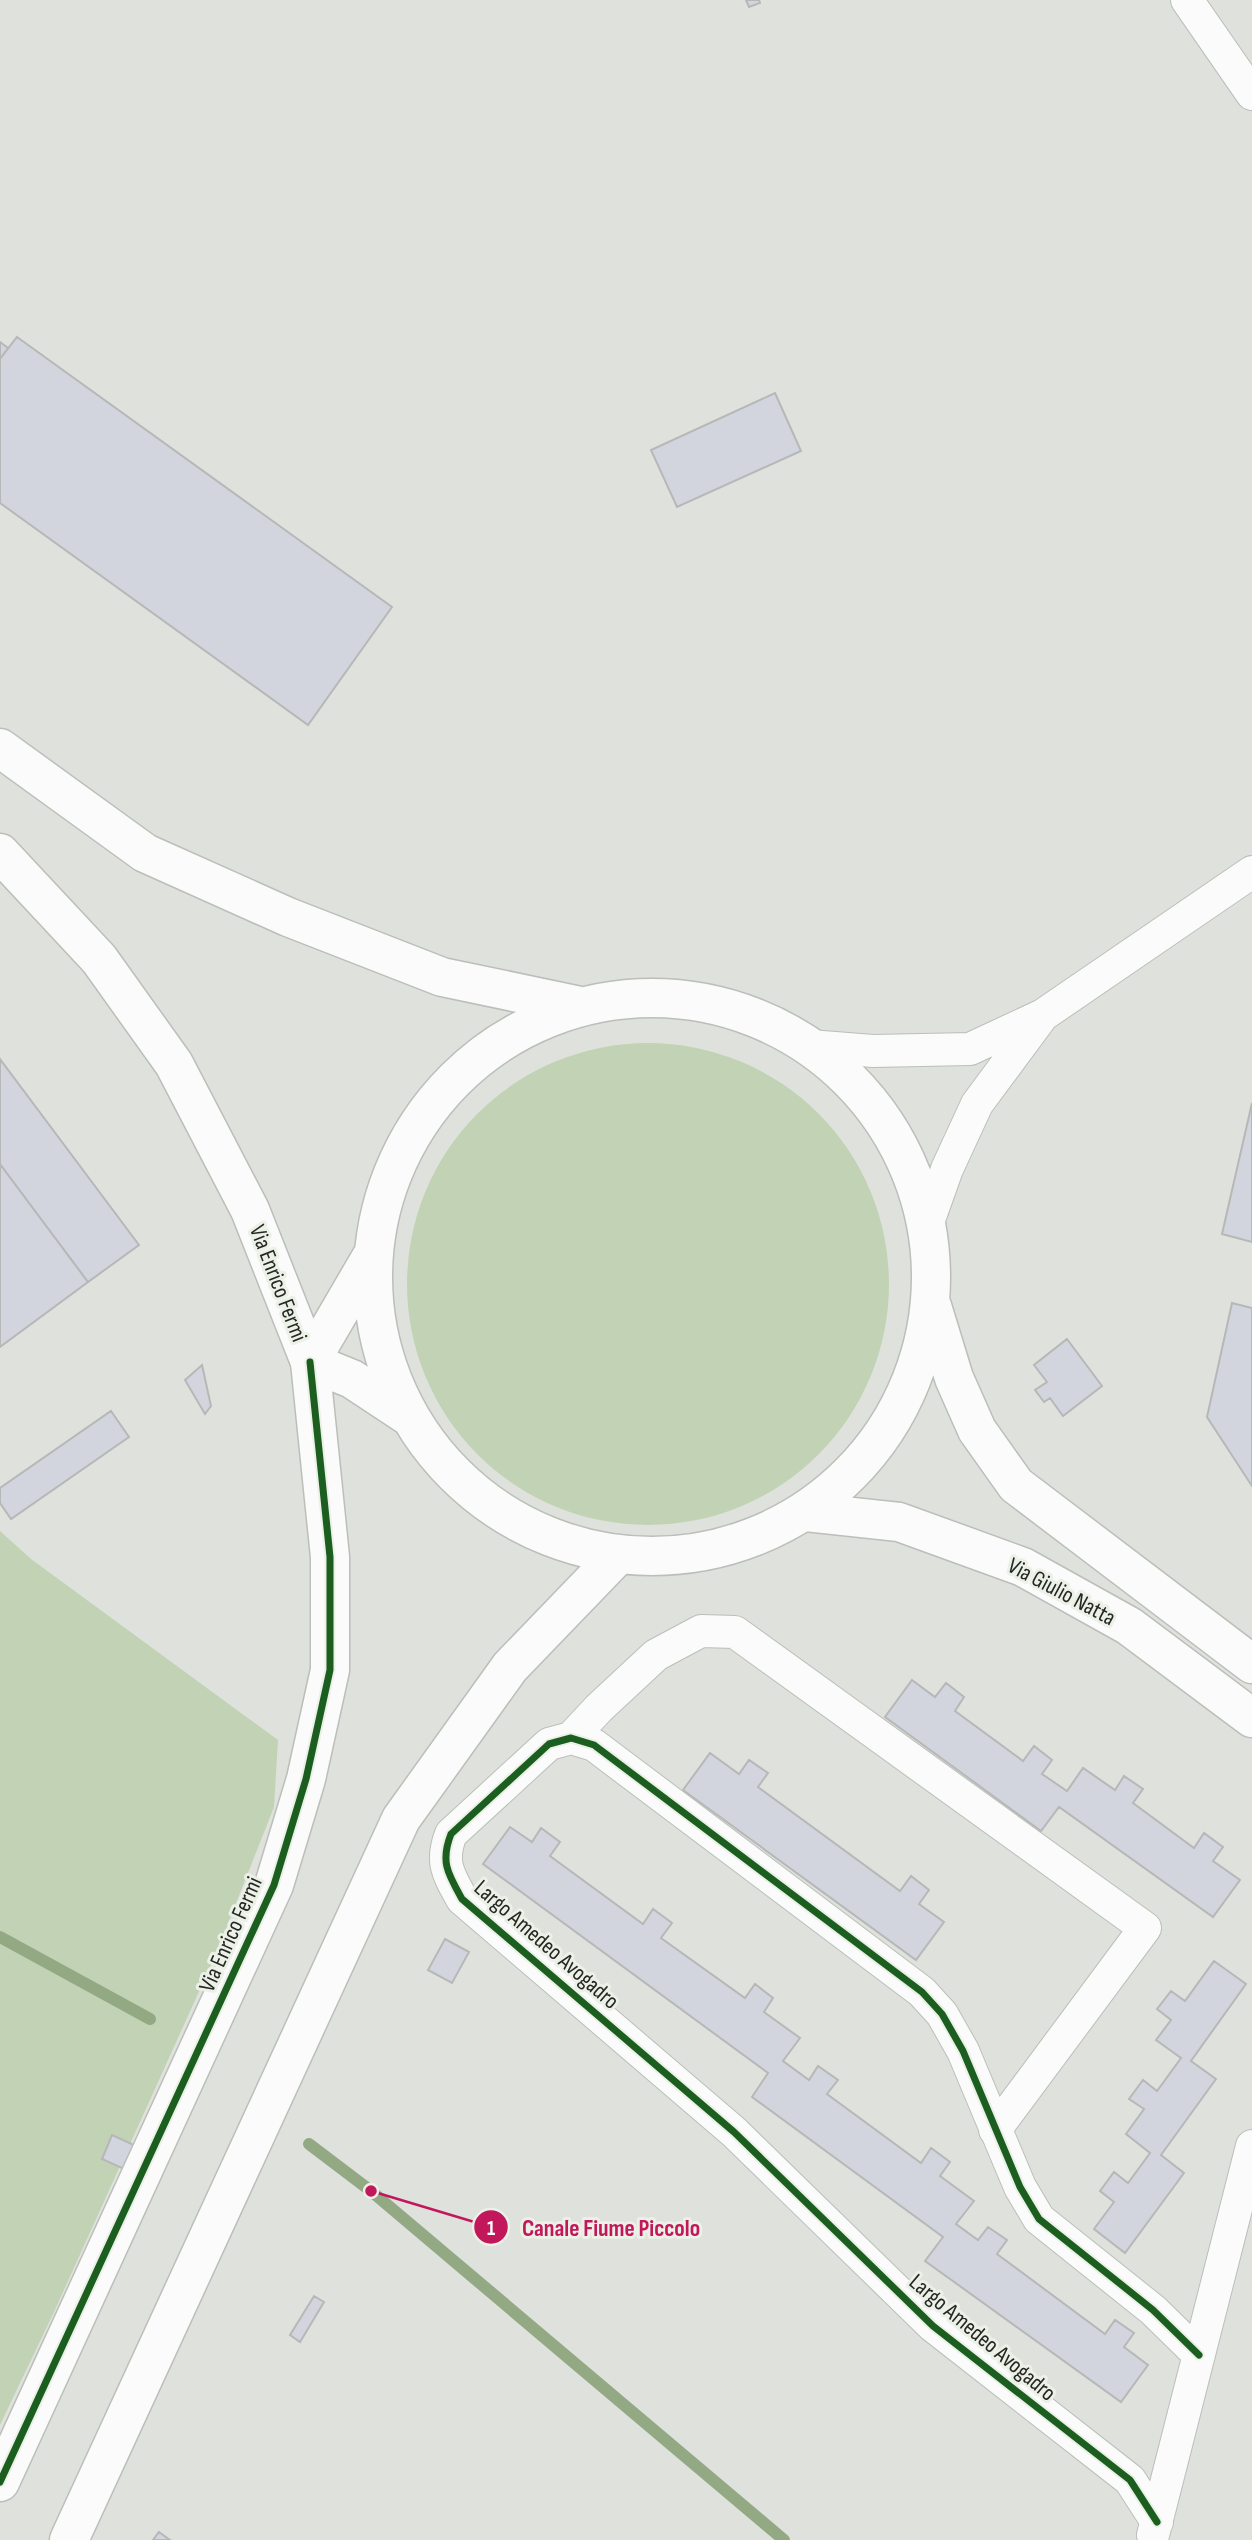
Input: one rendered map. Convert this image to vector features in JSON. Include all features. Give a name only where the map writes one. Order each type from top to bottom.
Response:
[{"type":"main road","points":[[0,748],[145,853],[288,917],[442,977],[576,1005],[664,995],[751,1013],[828,1057],[887,1123],[925,1211],[932,1306],[911,1386],[868,1457],[806,1512],[747,1541],[683,1556],[617,1556],[535,1532],[464,1484],[411,1418],[379,1339],[373,1254]]},
{"type":"main road","name":"Via Enrico Fermi","points":[[0,853],[99,959],[174,1064],[250,1210],[310,1362],[330,1557],[330,1670],[306,1779],[274,1885],[0,2482]]},
{"type":"main road","points":[[411,1418],[352,1379],[310,1362],[373,1254],[393,1171],[436,1097],[499,1041],[576,1005]]},
{"type":"main road","name":"Via Giulio Natta","points":[[932,1306],[954,1378],[977,1430],[1016,1485],[1252,1664]]},
{"type":"main road","name":"Via Giulio Natta","points":[[806,1512],[899,1522],[1023,1567],[1129,1626],[1252,1718]]},
{"type":"main road","points":[[69,2540],[401,1819],[510,1667],[617,1556]]},
{"type":"street","points":[[1187,0],[1252,93]]},
{"type":"street","points":[[809,1046],[873,1051],[970,1049],[1043,1015],[1252,872]]},
{"type":"street","points":[[926,1228],[947,1169],[977,1104],[1043,1015]]},
{"type":"street","name":"Largo Amedeo Avogadro","points":[[995,2130],[1145,1928],[734,1632],[701,1631],[656,1655],[571,1738],[550,1744],[452,1834],[445,1850],[449,1875],[462,1899],[734,2132],[933,2326],[1130,2480],[1154,2531]]},
{"type":"street","points":[[571,1738],[594,1745],[922,1992],[942,2014],[963,2051],[1020,2187],[1039,2219],[1153,2310],[1199,2355]]},
{"type":"street","points":[[1154,2531],[1252,2146]]},
{"type":"green space","points":[[648,1043],[695,1048],[740,1061],[782,1084],[818,1114],[848,1150],[871,1192],[884,1237],[889,1284],[884,1331],[871,1376],[848,1418],[818,1454],[782,1484],[740,1507],[695,1520],[648,1525],[601,1520],[556,1507],[514,1484],[478,1454],[448,1418],[425,1376],[412,1331],[407,1284],[412,1237],[425,1192],[448,1150],[478,1114],[514,1084],[556,1061],[601,1048]]},
{"type":"green space","points":[[0,1531],[31,1559],[278,1740],[274,1807],[216,1954],[0,2425]]},
{"type":"building","points":[[746,0],[759,0],[760,3],[749,7]]},
{"type":"building","points":[[17,337],[392,607],[308,725],[0,503],[0,359]]},
{"type":"building","points":[[0,342],[8,348],[0,359]]},
{"type":"building","points":[[775,393],[801,451],[677,507],[651,450]]},
{"type":"building","points":[[0,1059],[139,1245],[88,1282],[0,1164]]},
{"type":"building","points":[[1252,1103],[1252,1242],[1222,1234]]},
{"type":"building","points":[[0,1164],[88,1282],[0,1347]]},
{"type":"building","points":[[1232,1303],[1252,1308],[1252,1486],[1207,1417]]},
{"type":"building","points":[[1067,1339],[1102,1386],[1063,1416],[1050,1398],[1044,1402],[1035,1390],[1047,1382],[1034,1365]]},
{"type":"building","points":[[202,1365],[211,1406],[205,1414],[185,1380]]},
{"type":"building","points":[[111,1411],[129,1437],[11,1519],[0,1503],[0,1488]]},
{"type":"building","points":[[912,1680],[935,1697],[946,1683],[964,1697],[955,1711],[1023,1761],[1034,1746],[1052,1760],[1042,1774],[1067,1791],[1083,1768],[1115,1790],[1124,1776],[1143,1789],[1133,1803],[1194,1848],[1204,1833],[1223,1847],[1213,1861],[1240,1880],[1213,1917],[1059,1807],[1041,1831],[885,1717]]},
{"type":"building","points":[[710,1753],[739,1774],[749,1760],[768,1773],[758,1787],[900,1891],[911,1876],[929,1890],[919,1904],[944,1922],[916,1960],[683,1790]]},
{"type":"building","points":[[510,1827],[532,1842],[541,1828],[560,1842],[550,1856],[643,1924],[653,1909],[672,1923],[661,1938],[745,1998],[755,1984],[773,1998],[764,2012],[800,2038],[783,2061],[809,2080],[818,2066],[838,2080],[827,2094],[921,2163],[931,2148],[950,2162],[940,2176],[974,2201],[956,2224],[978,2240],[988,2227],[1007,2240],[997,2254],[1105,2334],[1115,2320],[1134,2333],[1124,2347],[1148,2365],[1121,2402],[925,2261],[943,2237],[752,2097],[768,2073],[483,1864]]},
{"type":"building","points":[[445,1939],[469,1952],[452,1983],[428,1970]]},
{"type":"building","points":[[1214,1961],[1246,1984],[1191,2061],[1216,2079],[1161,2155],[1184,2173],[1125,2253],[1094,2229],[1114,2202],[1100,2191],[1114,2172],[1128,2183],[1150,2153],[1126,2134],[1144,2109],[1129,2099],[1143,2080],[1157,2091],[1181,2058],[1156,2040],[1171,2020],[1157,2009],[1171,1991],[1185,2001]]},
{"type":"building","points":[[112,2135],[134,2145],[124,2169],[102,2159]]},
{"type":"building","points":[[314,2296],[324,2302],[300,2342],[290,2335]]},
{"type":"building","points":[[159,2532],[170,2540],[153,2540]]},
{"type":"waterway","points":[[0,1937],[150,2019]]},
{"type":"waterway","points":[[309,2144],[371,2191],[784,2540]]},
{"type":"cycle path","points":[[0,2482],[274,1885],[306,1779],[330,1670],[330,1557],[310,1362]]},
{"type":"cycle path","points":[[1157,2522],[1130,2480],[933,2326],[734,2132],[462,1899],[447,1868],[446,1852],[451,1834],[549,1744],[571,1738],[594,1745],[922,1992],[942,2014],[963,2051],[1020,2187],[1039,2219],[1153,2310],[1199,2355]]},
{"type":"place","name":"Canale Fiume Piccolo","points":[[371,2191]]}]
